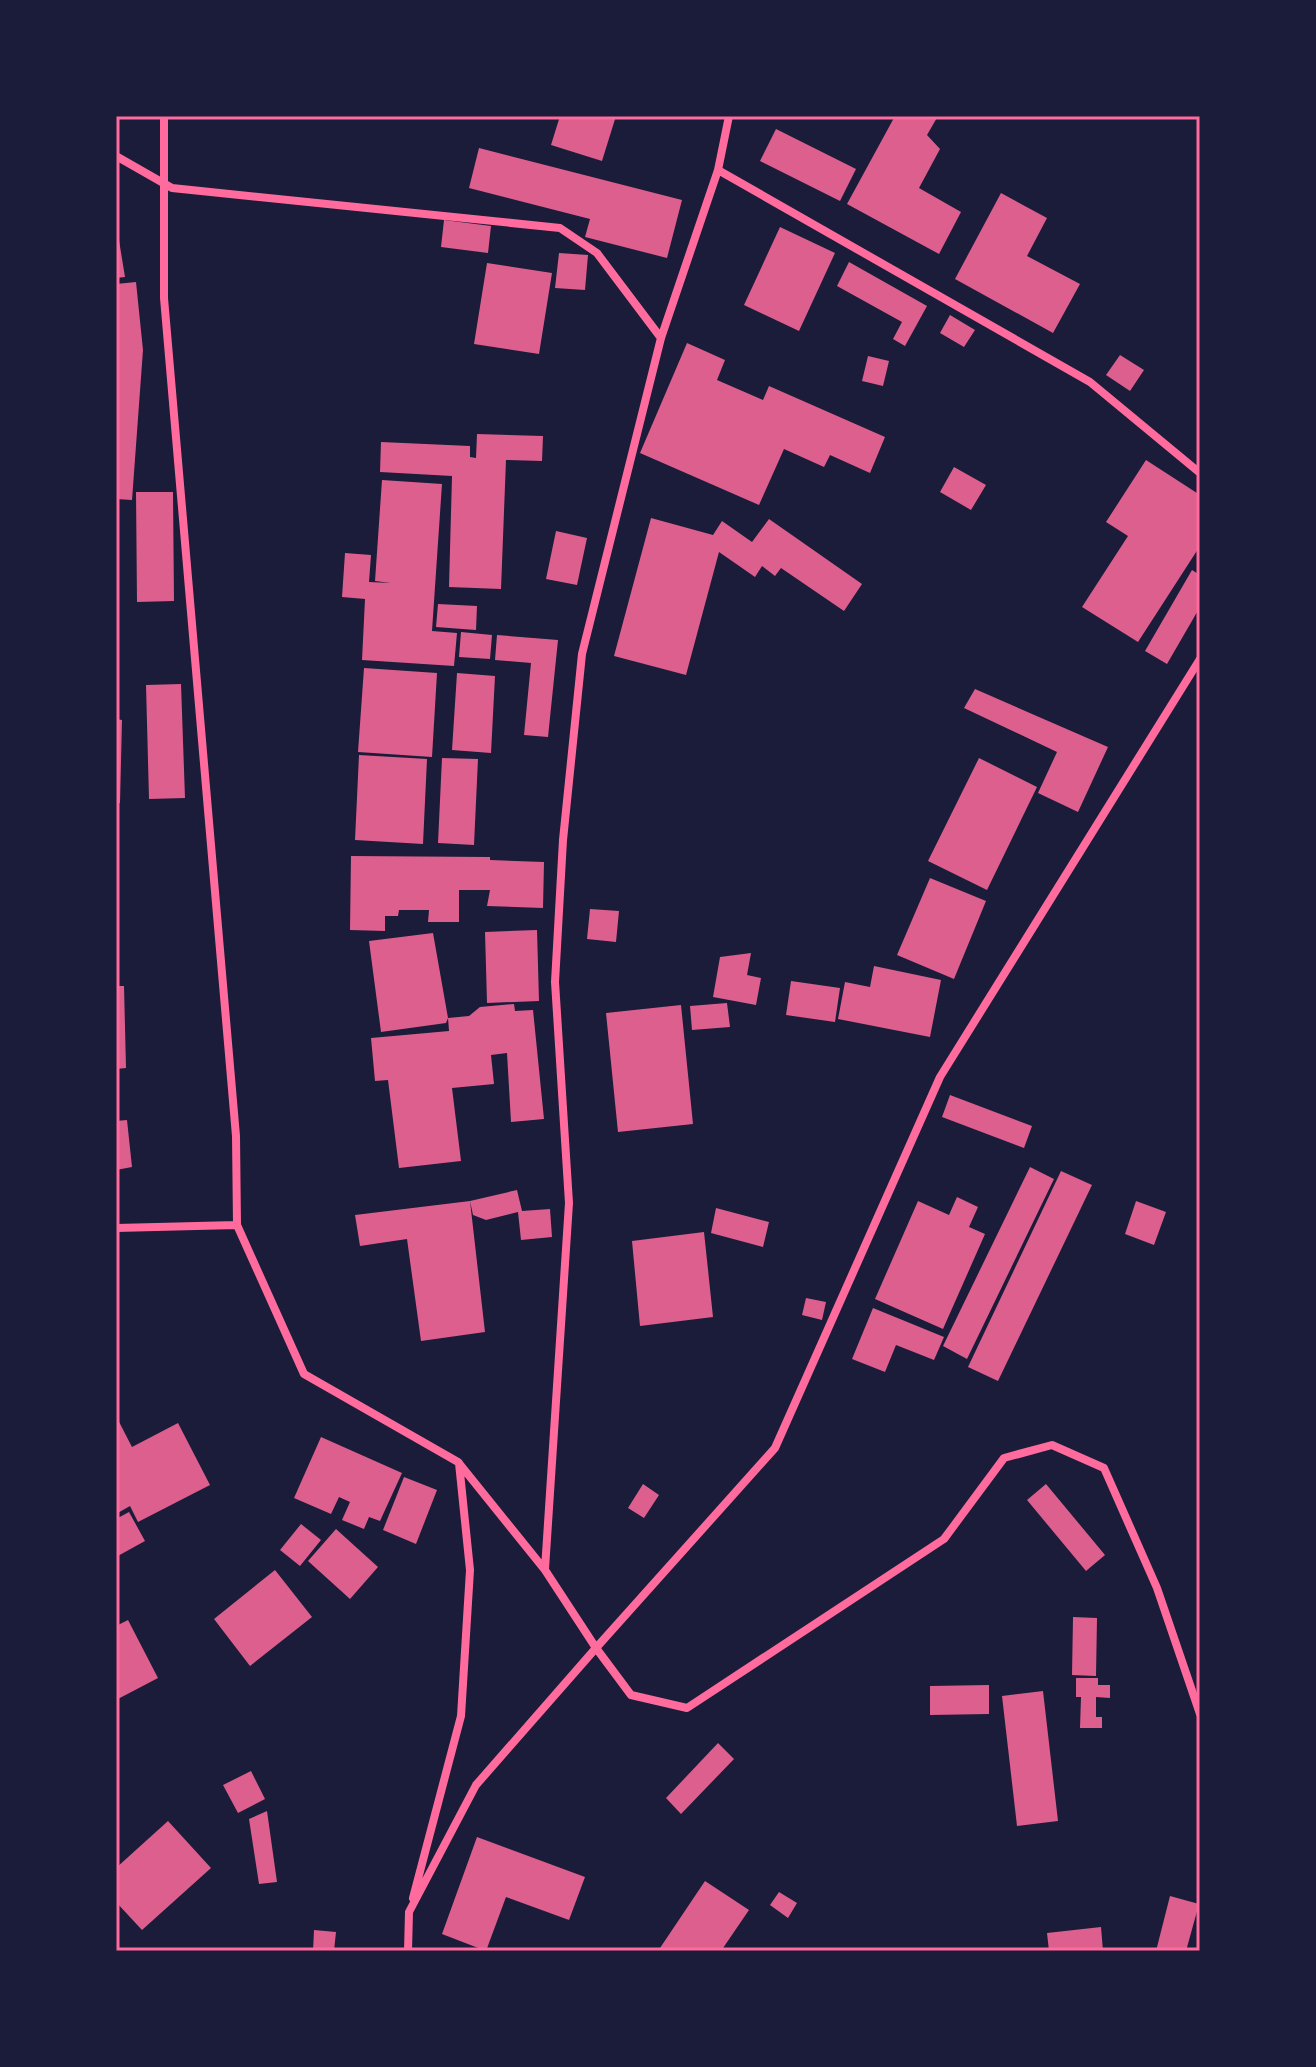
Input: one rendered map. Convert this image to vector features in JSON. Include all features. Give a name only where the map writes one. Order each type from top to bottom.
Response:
[{"type":"street","points":[[164,116],[164,298],[235,1120],[237,1225],[304,1374],[458,1462],[545,1570],[631,1695],[687,1708],[944,1539],[1004,1458],[1052,1445],[1104,1468],[1157,1588],[1200,1714]]},
{"type":"street","points":[[545,1570],[569,1203],[555,982],[563,840],[582,654],[661,338],[718,170],[729,116]]},
{"type":"street","points":[[116,156],[172,188],[560,228],[597,253],[661,338]]},
{"type":"street","points":[[718,170],[1090,382],[1200,473]]},
{"type":"street","points":[[409,1912],[476,1785],[775,1448],[940,1077],[1200,659]]},
{"type":"street","points":[[116,1228],[237,1225]]},
{"type":"street","points":[[408,1951],[409,1912],[461,1716],[470,1570],[458,1462]]},
{"type":"building","points":[[560,116],[616,116],[602,161],[551,145]]},
{"type":"building","points":[[895,116],[938,116],[927,135],[940,149],[919,188],[961,212],[939,254],[847,204]]},
{"type":"building","points":[[776,129],[856,169],[840,201],[760,161]]},
{"type":"building","points":[[479,148],[682,200],[667,258],[585,237],[590,219],[469,188]]},
{"type":"building","points":[[1001,193],[1047,218],[1027,256],[1080,284],[1053,333],[955,279]]},
{"type":"building","points":[[444,220],[491,226],[488,253],[441,247]]},
{"type":"building","points":[[116,222],[125,277],[116,278]]},
{"type":"building","points":[[780,227],[835,253],[799,331],[744,305]]},
{"type":"building","points":[[559,253],[588,255],[585,290],[555,288]]},
{"type":"building","points":[[849,262],[927,306],[905,346],[893,339],[902,322],[837,286]]},
{"type":"building","points":[[487,263],[552,273],[539,354],[474,344]]},
{"type":"building","points":[[136,282],[143,350],[132,500],[116,499],[116,284]]},
{"type":"building","points":[[950,315],[975,330],[964,347],[940,333]]},
{"type":"building","points":[[687,343],[725,360],[717,380],[763,400],[769,386],[885,437],[870,473],[830,455],[824,467],[784,449],[759,505],[640,453]]},
{"type":"building","points":[[1120,355],[1144,370],[1130,391],[1106,375]]},
{"type":"building","points":[[868,356],[889,361],[883,386],[862,381]]},
{"type":"building","points":[[477,434],[543,436],[542,461],[506,460],[501,589],[449,587],[452,476],[380,472],[381,442],[470,446],[470,457],[476,458]]},
{"type":"building","points":[[1146,460],[1200,495],[1200,546],[1138,642],[1082,607],[1128,536],[1106,522]]},
{"type":"building","points":[[954,467],[986,485],[971,510],[940,492]]},
{"type":"building","points":[[382,480],[442,484],[432,631],[457,633],[454,666],[362,660],[365,599],[342,597],[345,553],[371,555],[369,582],[391,583],[375,581]]},
{"type":"building","points":[[136,492],[173,492],[174,601],[137,602]]},
{"type":"building","points":[[651,518],[713,535],[722,521],[752,542],[769,519],[862,584],[844,611],[781,568],[775,576],[762,566],[755,577],[719,552],[686,675],[614,656]]},
{"type":"building","points":[[556,531],[587,538],[577,585],[546,579]]},
{"type":"building","points":[[1192,570],[1200,575],[1200,607],[1167,664],[1145,651]]},
{"type":"building","points":[[438,604],[477,606],[476,630],[436,627]]},
{"type":"building","points":[[461,632],[492,635],[490,659],[459,657]]},
{"type":"building","points":[[497,635],[558,640],[548,737],[524,735],[531,663],[495,660]]},
{"type":"building","points":[[364,668],[437,673],[432,757],[358,752]]},
{"type":"building","points":[[457,673],[495,676],[491,753],[452,750]]},
{"type":"building","points":[[181,684],[185,798],[149,799],[146,685]]},
{"type":"building","points":[[975,689],[1108,747],[1078,812],[1038,793],[1057,752],[964,708]]},
{"type":"building","points":[[116,719],[122,720],[120,803],[116,803]]},
{"type":"building","points":[[359,755],[427,759],[423,844],[355,840]]},
{"type":"building","points":[[442,758],[478,759],[474,845],[438,843]]},
{"type":"building","points":[[979,758],[1037,787],[987,890],[928,861]]},
{"type":"building","points":[[351,856],[490,857],[490,860],[544,862],[543,908],[487,906],[490,890],[459,890],[459,922],[428,922],[429,910],[399,910],[398,916],[385,916],[385,931],[350,930]]},
{"type":"building","points":[[930,878],[986,901],[954,979],[897,955]]},
{"type":"building","points":[[590,909],[619,911],[616,942],[587,939]]},
{"type":"building","points":[[537,930],[539,1001],[487,1003],[485,932]]},
{"type":"building","points":[[433,933],[448,1018],[446,1023],[381,1032],[369,941]]},
{"type":"building","points":[[751,953],[747,975],[761,978],[756,1005],[713,997],[720,957]]},
{"type":"building","points":[[874,966],[941,980],[930,1037],[838,1019],[845,982],[870,987]]},
{"type":"building","points":[[791,981],[840,988],[835,1022],[786,1015]]},
{"type":"building","points":[[116,986],[124,986],[126,1068],[116,1069]]},
{"type":"building","points":[[727,1003],[730,1027],[692,1030],[690,1006]]},
{"type":"building","points":[[514,1004],[515,1011],[533,1010],[544,1119],[511,1122],[507,1053],[491,1055],[494,1084],[452,1088],[461,1161],[399,1168],[388,1080],[375,1081],[371,1038],[449,1031],[448,1018],[469,1016],[480,1007]]},
{"type":"building","points":[[681,1005],[693,1124],[618,1132],[606,1013]]},
{"type":"building","points":[[950,1095],[1032,1126],[1024,1148],[942,1117]]},
{"type":"building","points":[[127,1120],[132,1167],[116,1170],[116,1121]]},
{"type":"building","points":[[1030,1167],[1054,1179],[967,1359],[943,1346]]},
{"type":"building","points":[[1061,1171],[1092,1185],[998,1381],[968,1367]]},
{"type":"building","points":[[517,1190],[522,1211],[550,1209],[552,1237],[521,1240],[518,1212],[486,1220],[473,1215],[470,1201]]},
{"type":"building","points":[[957,1197],[978,1207],[969,1227],[985,1234],[943,1329],[875,1299],[918,1201],[949,1215]]},
{"type":"building","points":[[470,1201],[485,1332],[421,1341],[407,1239],[360,1246],[355,1215]]},
{"type":"building","points":[[1136,1201],[1166,1212],[1154,1245],[1125,1234]]},
{"type":"building","points":[[716,1208],[769,1222],[763,1247],[711,1233]]},
{"type":"building","points":[[704,1232],[713,1317],[640,1326],[632,1241]]},
{"type":"building","points":[[806,1298],[826,1302],[822,1320],[802,1315]]},
{"type":"building","points":[[873,1308],[944,1337],[934,1360],[896,1345],[885,1372],[852,1359]]},
{"type":"building","points":[[116,1416],[132,1447],[178,1423],[210,1485],[138,1522],[130,1506],[116,1514]]},
{"type":"building","points":[[321,1437],[402,1473],[380,1521],[369,1517],[364,1529],[342,1520],[350,1502],[339,1497],[331,1514],[294,1498]]},
{"type":"building","points":[[404,1477],[437,1490],[416,1544],[383,1530]]},
{"type":"building","points":[[643,1484],[659,1495],[644,1518],[628,1508]]},
{"type":"building","points":[[1046,1484],[1105,1555],[1086,1571],[1027,1500]]},
{"type":"building","points":[[129,1512],[145,1541],[116,1557],[116,1519]]},
{"type":"building","points":[[301,1524],[321,1540],[300,1566],[280,1550]]},
{"type":"building","points":[[336,1529],[378,1567],[350,1599],[308,1561]]},
{"type":"building","points":[[275,1570],[312,1617],[250,1666],[214,1619]]},
{"type":"building","points":[[1073,1617],[1097,1618],[1096,1676],[1072,1675]]},
{"type":"building","points":[[128,1620],[158,1678],[116,1700],[116,1626]]},
{"type":"building","points":[[1076,1678],[1098,1678],[1098,1685],[1110,1685],[1110,1698],[1096,1697],[1096,1717],[1102,1717],[1102,1728],[1080,1728],[1081,1697],[1076,1697]]},
{"type":"building","points":[[989,1685],[989,1714],[930,1715],[930,1686]]},
{"type":"building","points":[[1043,1691],[1058,1821],[1017,1826],[1002,1696]]},
{"type":"building","points":[[718,1743],[734,1759],[681,1814],[666,1798]]},
{"type":"building","points":[[251,1771],[265,1799],[238,1813],[223,1785]]},
{"type":"building","points":[[267,1811],[277,1882],[259,1884],[249,1819]]},
{"type":"building","points":[[168,1821],[211,1868],[142,1930],[116,1902],[116,1868]]},
{"type":"building","points":[[477,1837],[585,1877],[569,1920],[506,1897],[486,1951],[442,1934]]},
{"type":"building","points":[[705,1881],[749,1910],[721,1951],[665,1951],[660,1948]]},
{"type":"building","points":[[779,1892],[797,1903],[788,1918],[770,1905]]},
{"type":"building","points":[[1170,1896],[1199,1904],[1186,1951],[1156,1951]]},
{"type":"building","points":[[1101,1927],[1103,1951],[1049,1951],[1047,1933]]},
{"type":"building","points":[[314,1930],[336,1932],[334,1951],[313,1951]]}]
